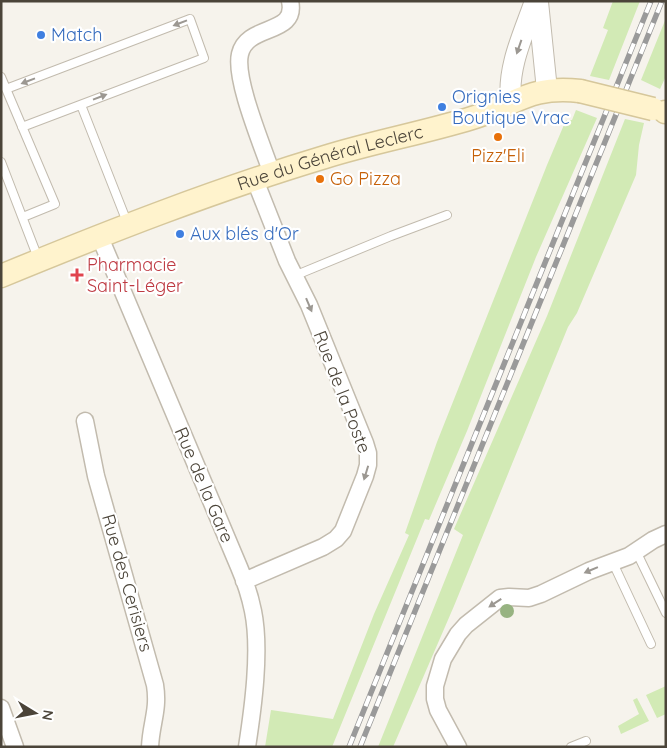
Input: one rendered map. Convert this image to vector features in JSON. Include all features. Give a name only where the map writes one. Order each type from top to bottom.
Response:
[{"type":"main road","name":"Rue du Général Leclerc","points":[[1,276],[128,224],[264,177],[326,156],[472,118],[511,101],[547,90],[580,91],[662,111]]},
{"type":"street","name":"Rue de la Poste","points":[[244,581],[324,547],[336,539],[343,531],[350,515],[368,465],[368,453],[365,443],[305,296],[294,276],[264,177],[239,71],[239,61],[243,45],[249,38],[287,21],[291,15],[290,1]]},
{"type":"street","points":[[536,1],[547,90]]},
{"type":"street","points":[[511,101],[510,87],[513,65],[536,1]]},
{"type":"street","name":"Rue de la Gare","points":[[99,235],[244,581],[254,613],[256,639],[247,747]]},
{"type":"street","name":"Rue des Cerisiers","points":[[86,420],[96,476],[158,700],[150,736],[150,747]]},
{"type":"street","points":[[458,747],[443,721],[435,699],[435,686],[449,647],[466,625],[496,601],[504,597],[529,598],[541,594],[589,571],[613,563],[666,534]]},
{"type":"street","points":[[1,708],[15,747]]},
{"type":"lane","points":[[6,89],[190,20],[204,58],[22,127]]},
{"type":"lane","points":[[1,78],[55,204],[23,217]]},
{"type":"lane","points":[[81,105],[128,224]]},
{"type":"lane","points":[[1,162],[39,260]]},
{"type":"lane","points":[[294,276],[447,215]]},
{"type":"lane","points":[[636,551],[666,613]]},
{"type":"lane","points":[[613,563],[651,644]]},
{"type":"lane","points":[[571,747],[586,741]]},
{"type":"green space","points":[[613,1],[640,1],[609,80],[590,76],[608,30],[603,28]]},
{"type":"green space","points":[[666,18],[666,76],[660,89],[641,80]]},
{"type":"green space","points":[[576,110],[597,118],[536,257],[467,431],[429,520],[425,519],[332,747],[265,747],[271,710],[333,719],[374,614],[409,535],[405,533],[437,442],[547,165],[566,120],[572,120]]},
{"type":"green space","points":[[625,119],[644,123],[639,145],[636,175],[577,313],[568,327],[454,606],[393,747],[378,747],[463,535],[454,529],[547,316]]},
{"type":"green space","points":[[666,686],[666,714],[657,718],[646,695]]},
{"type":"green space","points":[[637,698],[649,721],[621,734],[618,726],[639,714],[633,700]]},
{"type":"railway","points":[[349,747],[651,1]]},
{"type":"railway","points":[[360,747],[662,1]]},
{"type":"place","name":"Match","points":[[41,35]]},
{"type":"place","name":"Orignies Boutique Vrac","points":[[442,107]]},
{"type":"place","name":"Pizz'Eli","points":[[498,137]]},
{"type":"place","name":"Go Pizza","points":[[320,179]]},
{"type":"place","name":"Aux blés d'Or","points":[[180,234]]},
{"type":"place","name":"Pharmacie Saint-Léger","points":[[77,275]]}]
